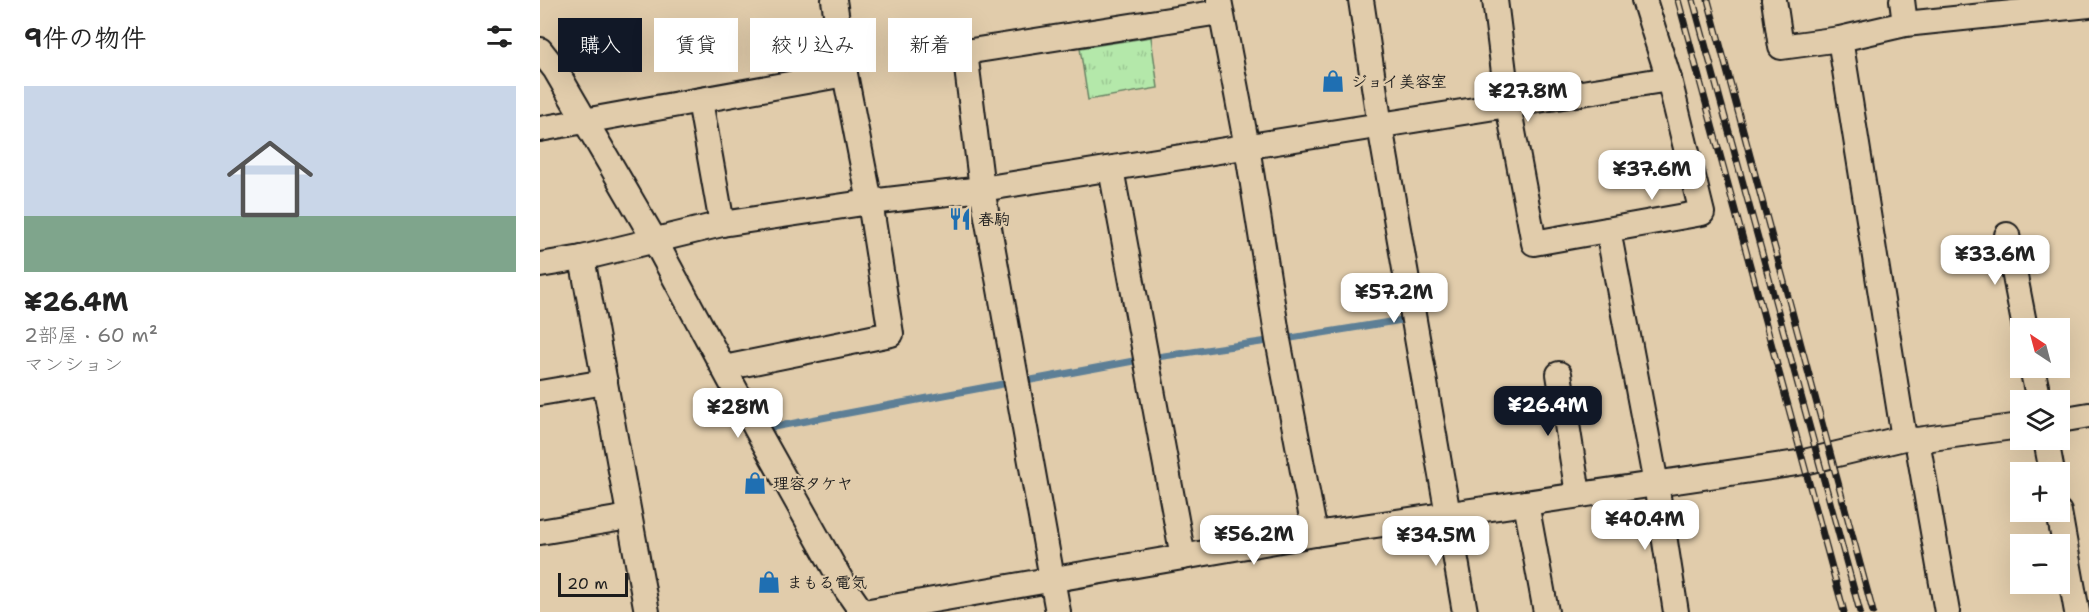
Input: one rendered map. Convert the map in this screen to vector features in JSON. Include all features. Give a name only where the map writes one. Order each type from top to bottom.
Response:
[{"type":"street","points":[[724,368],[891,334],[834,0]]},
{"type":"street","points":[[1361,0],[1380,126],[1465,612]]},
{"type":"street","points":[[1495,0],[1508,105],[1534,243],[1702,213],[1669,79],[1644,0]]},
{"type":"street","points":[[1774,0],[1781,46],[1840,39],[1905,24],[2089,5]]},
{"type":"street","points":[[1902,0],[1905,24]]},
{"type":"street","points":[[1058,612],[982,189],[965,51],[1220,6],[1247,147],[1278,340],[1314,534]]},
{"type":"street","points":[[1840,39],[1910,439],[1947,612]]},
{"type":"street","points":[[540,50],[555,69],[655,241],[846,589],[863,612],[1314,534],[1804,462],[1910,439],[2010,427]]},
{"type":"street","points":[[540,129],[845,74]]},
{"type":"street","points":[[540,265],[582,258],[722,225],[1112,169],[1669,79]]},
{"type":"street","points":[[700,101],[722,225]]},
{"type":"street","points":[[1112,169],[1183,557]]},
{"type":"street","points":[[1608,230],[1656,484],[1676,612]]},
{"type":"street","points":[[2007,235],[2023,318]]},
{"type":"street","points":[[582,258],[646,612]]},
{"type":"street","points":[[1559,374],[1578,494]]},
{"type":"street","points":[[540,393],[605,382]]},
{"type":"street","points":[[2070,418],[2089,415]]},
{"type":"street","points":[[1526,503],[1546,612]]},
{"type":"street","points":[[540,532],[629,517]]},
{"type":"street","points":[[2061,522],[2077,612]]},
{"type":"green space","points":[[1151,37],[1158,88],[1088,100],[1080,48]]},
{"type":"waterway","points":[[1285,339],[1408,319]]},
{"type":"waterway","points":[[1157,357],[1268,341]]},
{"type":"waterway","points":[[1026,381],[1139,360]]},
{"type":"waterway","points":[[763,429],[1008,383]]},
{"type":"railway","points":[[1678,0],[1844,612]]},
{"type":"railway","points":[[1693,0],[1860,612]]},
{"type":"railway","points":[[1708,0],[1873,612]]},
{"type":"place","name":"ジョイ美容室","points":[[1333,81]]},
{"type":"place","name":"春駒","points":[[960,219]]},
{"type":"place","name":"理容タケヤ","points":[[755,483]]},
{"type":"place","name":"まもる電気","points":[[769,582]]}]
